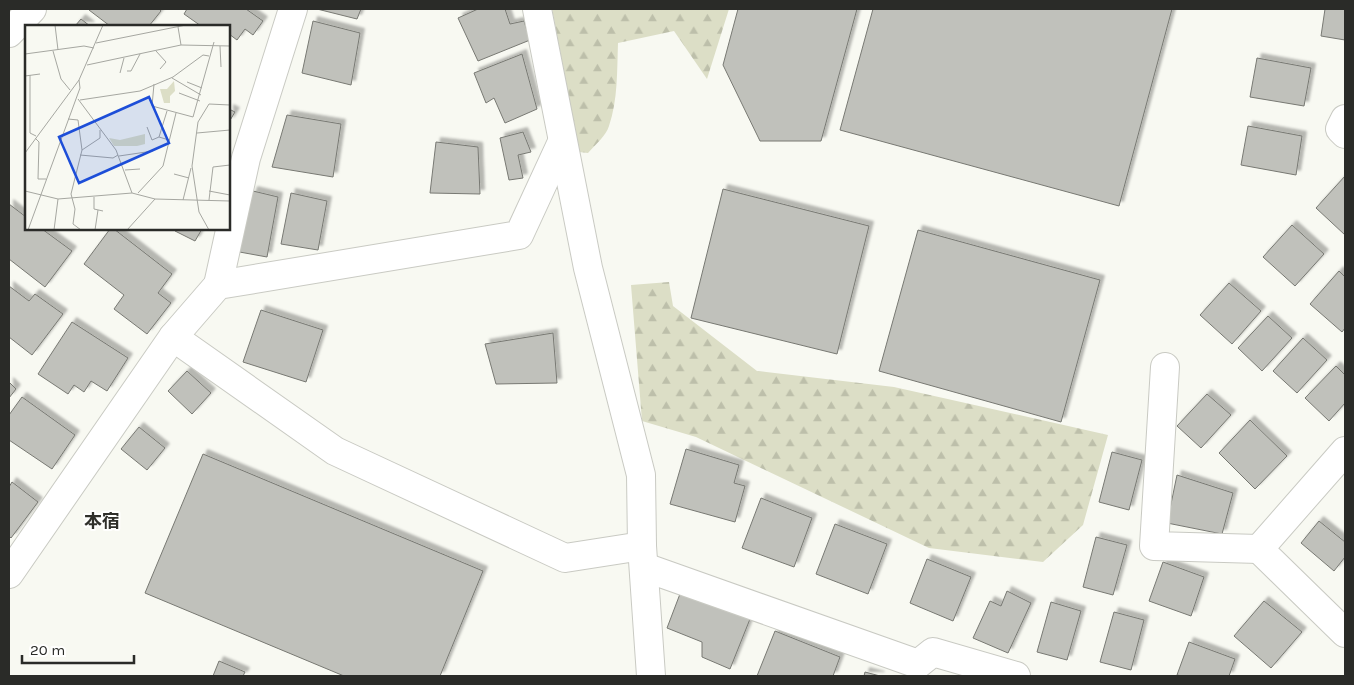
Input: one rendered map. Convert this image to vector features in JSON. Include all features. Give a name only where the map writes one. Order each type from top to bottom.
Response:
[{"type":"street","points":[[9,33],[32,9]]},
{"type":"street","points":[[9,574],[173,338],[218,285],[246,158],[293,9]]},
{"type":"street","points":[[537,9],[588,268],[641,475],[643,556],[650,676]]},
{"type":"street","points":[[1345,119],[1340,129],[1345,134]]},
{"type":"street","points":[[218,285],[519,235],[562,142]]},
{"type":"street","points":[[173,338],[335,451],[565,558],[643,556],[918,664],[933,652],[1016,676]]},
{"type":"street","points":[[1165,367],[1154,546],[1259,549],[1345,633]]},
{"type":"street","points":[[1259,549],[1345,451]]},
{"type":"green space","points":[[552,9],[729,9],[707,79],[674,31],[618,43],[612,116],[605,133],[588,153],[570,151],[565,77]]},
{"type":"green space","points":[[669,282],[673,306],[757,371],[894,387],[1108,435],[1083,525],[1043,562],[929,548],[696,437],[642,421],[631,285]]},
{"type":"building","points":[[159,9],[161,11],[150,25],[109,25],[89,10]]},
{"type":"building","points":[[187,9],[246,9],[263,21],[253,35],[245,29],[237,40],[230,35],[230,25],[200,25],[184,14]]},
{"type":"building","points":[[317,9],[361,9],[357,19]]},
{"type":"building","points":[[478,9],[505,9],[510,24],[524,21],[530,40],[478,61],[458,18]]},
{"type":"building","points":[[738,9],[857,9],[821,141],[760,141],[723,65]]},
{"type":"building","points":[[873,9],[1172,9],[1119,206],[840,130]]},
{"type":"building","points":[[1325,9],[1345,9],[1345,40],[1321,36]]},
{"type":"building","points":[[81,19],[89,25],[76,25]]},
{"type":"building","points":[[313,21],[360,33],[351,85],[302,73]]},
{"type":"building","points":[[522,54],[537,109],[505,123],[494,98],[486,103],[474,73]]},
{"type":"building","points":[[1257,58],[1311,68],[1304,106],[1250,97]]},
{"type":"building","points":[[230,110],[235,112],[230,120]]},
{"type":"building","points":[[287,115],[341,124],[333,177],[272,167]]},
{"type":"building","points":[[1248,126],[1302,136],[1296,175],[1241,165]]},
{"type":"building","points":[[523,132],[531,152],[518,155],[523,178],[509,180],[500,138]]},
{"type":"building","points":[[436,142],[478,147],[480,194],[430,193]]},
{"type":"building","points":[[1345,176],[1345,235],[1316,208]]},
{"type":"building","points":[[723,189],[869,226],[837,354],[691,318]]},
{"type":"building","points":[[253,191],[278,197],[267,257],[234,251]]},
{"type":"building","points":[[291,193],[327,201],[318,250],[281,244]]},
{"type":"building","points":[[9,204],[25,216],[25,230],[43,230],[72,251],[45,287],[9,259]]},
{"type":"building","points":[[1292,225],[1324,254],[1295,286],[1263,257]]},
{"type":"building","points":[[109,230],[115,230],[172,274],[158,293],[171,303],[147,334],[114,309],[124,295],[84,264]]},
{"type":"building","points":[[176,230],[201,230],[195,241]]},
{"type":"building","points":[[918,230],[1100,280],[1061,422],[879,371]]},
{"type":"building","points":[[1339,271],[1345,277],[1345,328],[1342,332],[1310,304]]},
{"type":"building","points":[[1229,283],[1261,311],[1232,344],[1200,315]]},
{"type":"building","points":[[9,286],[29,301],[35,294],[63,314],[32,355],[9,337]]},
{"type":"building","points":[[261,310],[323,330],[306,382],[243,362]]},
{"type":"building","points":[[1268,316],[1292,338],[1262,371],[1238,348]]},
{"type":"building","points":[[72,322],[128,358],[107,391],[91,381],[84,392],[74,385],[68,394],[38,374]]},
{"type":"building","points":[[553,333],[557,383],[496,384],[485,344]]},
{"type":"building","points":[[1303,338],[1327,360],[1297,393],[1273,371]]},
{"type":"building","points":[[1336,366],[1345,375],[1345,403],[1329,421],[1305,398]]},
{"type":"building","points":[[187,371],[211,393],[192,414],[168,391]]},
{"type":"building","points":[[9,382],[16,389],[9,398]]},
{"type":"building","points":[[1207,394],[1231,415],[1201,448],[1177,426]]},
{"type":"building","points":[[22,397],[75,435],[52,469],[9,440],[9,415]]},
{"type":"building","points":[[1250,420],[1287,456],[1255,489],[1219,453]]},
{"type":"building","points":[[139,427],[165,448],[147,470],[121,449]]},
{"type":"building","points":[[686,449],[739,465],[734,483],[745,486],[735,522],[670,504]]},
{"type":"building","points":[[1112,452],[1142,460],[1129,510],[1099,502]]},
{"type":"building","points":[[203,454],[483,571],[440,676],[344,676],[145,593]]},
{"type":"building","points":[[1177,475],[1233,493],[1222,534],[1167,523]]},
{"type":"building","points":[[12,482],[38,502],[11,538],[9,536],[9,487]]},
{"type":"building","points":[[761,498],[812,518],[794,567],[742,548]]},
{"type":"building","points":[[1319,521],[1345,542],[1345,557],[1334,571],[1301,543]]},
{"type":"building","points":[[835,524],[887,544],[868,594],[816,574]]},
{"type":"building","points":[[1096,537],[1127,545],[1113,595],[1083,587]]},
{"type":"building","points":[[927,559],[971,577],[953,621],[910,603]]},
{"type":"building","points":[[1163,562],[1204,577],[1191,616],[1149,601]]},
{"type":"building","points":[[683,586],[752,614],[730,669],[702,657],[702,642],[667,628]]},
{"type":"building","points":[[1007,591],[1031,603],[1008,653],[973,638],[990,601],[1001,606]]},
{"type":"building","points":[[1264,601],[1302,632],[1271,668],[1234,636]]},
{"type":"building","points":[[1051,602],[1081,611],[1067,660],[1037,652]]},
{"type":"building","points":[[1114,612],[1144,620],[1131,670],[1100,662]]},
{"type":"building","points":[[775,631],[840,657],[833,676],[757,676]]},
{"type":"building","points":[[1189,642],[1235,659],[1229,676],[1177,675]]},
{"type":"building","points":[[219,661],[245,672],[243,676],[213,676]]},
{"type":"building","points":[[865,672],[880,676],[864,676]]},
{"type":"district","name":"本宿","points":[[102,521]]}]
